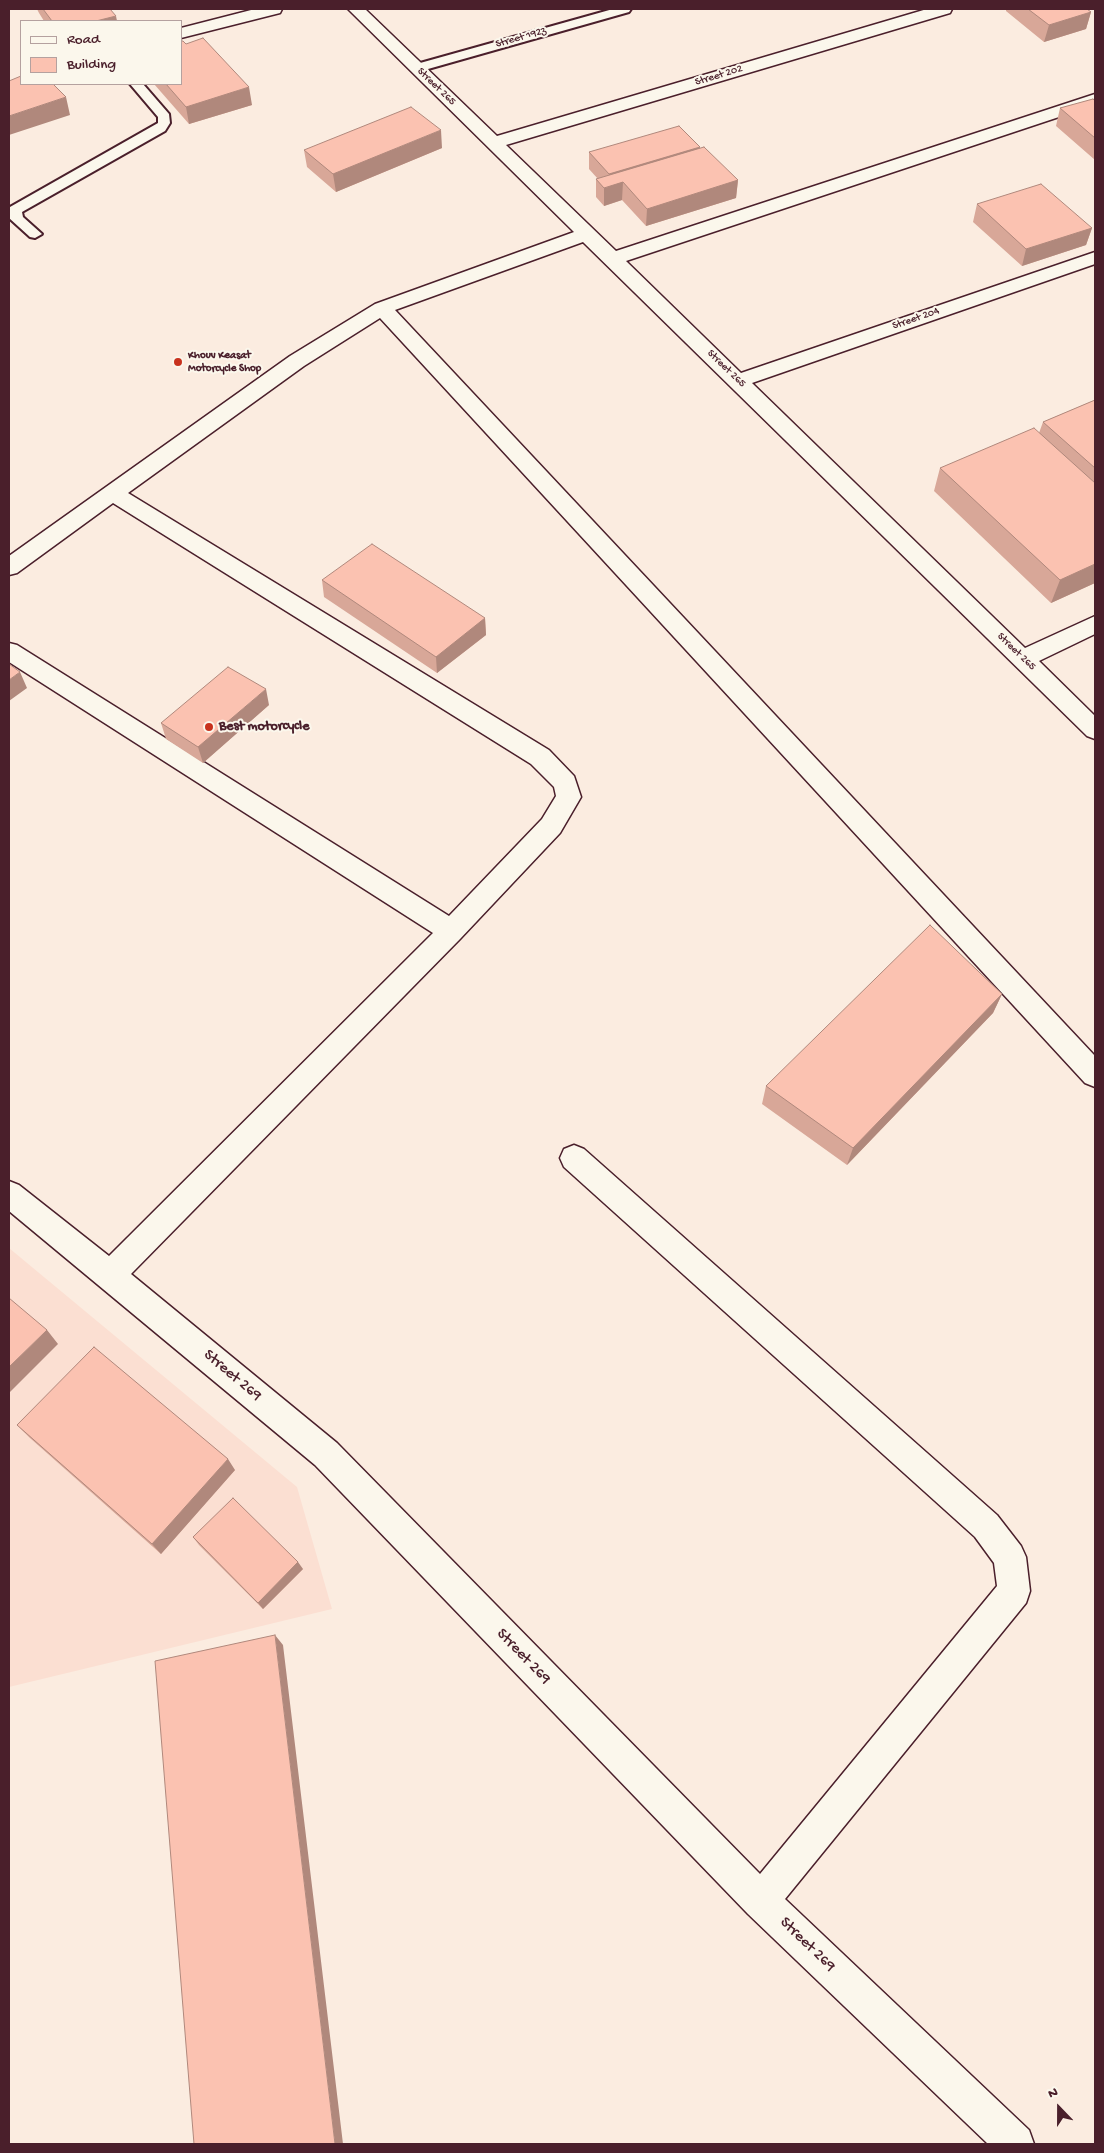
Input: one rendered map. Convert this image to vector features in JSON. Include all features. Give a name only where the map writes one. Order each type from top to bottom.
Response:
[{"type":"street","points":[[182,33],[274,9]]},
{"type":"street","name":"Street 265","points":[[356,9],[1095,730]]},
{"type":"street","name":"Street 202","points":[[494,143],[944,9]]},
{"type":"street","points":[[612,259],[1095,99]]},
{"type":"street","points":[[9,567],[297,361],[382,308],[586,234]]},
{"type":"street","name":"Street 204","points":[[737,380],[1095,258]]},
{"type":"street","points":[[382,308],[1095,1075]]},
{"type":"street","points":[[110,1275],[451,931],[551,826],[569,797],[565,783],[540,757],[112,493]]},
{"type":"street","points":[[1022,658],[1095,624]]},
{"type":"street","points":[[9,651],[451,931]]},
{"type":"street","points":[[574,1158],[986,1526],[1010,1557],[1014,1591],[760,1900]]},
{"type":"street","name":"Street 269","points":[[9,1194],[326,1454],[760,1900],[1016,2144]]},
{"type":"lane","name":"Street 192z","points":[[417,68],[625,9]]},
{"type":"lane","points":[[35,234],[16,218],[15,210],[160,128],[164,123],[164,117],[137,85]]},
{"type":"shaded area","points":[[9,1248],[297,1487],[332,1609],[9,1687]]},
{"type":"building","points":[[43,9],[110,9],[116,16],[100,20],[51,20]]},
{"type":"building","points":[[1028,9],[1087,9],[1091,12],[1049,25]]},
{"type":"building","points":[[203,38],[249,87],[186,107],[167,85],[182,85],[182,41],[186,44]]},
{"type":"building","points":[[20,76],[20,85],[54,85],[66,97],[9,116],[9,81]]},
{"type":"building","points":[[1093,99],[1095,101],[1095,138],[1060,108]]},
{"type":"building","points":[[411,107],[441,130],[333,174],[304,150]]},
{"type":"building","points":[[679,126],[700,147],[609,174],[589,152]]},
{"type":"building","points":[[704,147],[738,180],[647,209],[623,182],[604,188],[596,179]]},
{"type":"building","points":[[1041,184],[1092,228],[1026,249],[977,204]]},
{"type":"building","points":[[1095,400],[1095,468],[1043,422]]},
{"type":"building","points":[[1034,428],[1095,483],[1095,564],[1060,580],[940,468]]},
{"type":"building","points":[[372,544],[485,618],[436,657],[322,580]]},
{"type":"building","points":[[9,664],[20,672],[9,680]]},
{"type":"building","points":[[228,667],[266,689],[198,747],[161,723]]},
{"type":"building","points":[[930,925],[1002,994],[853,1148],[766,1086]]},
{"type":"building","points":[[9,1298],[47,1330],[9,1367]]},
{"type":"building","points":[[94,1347],[228,1459],[152,1544],[17,1425]]},
{"type":"building","points":[[233,1498],[298,1562],[258,1603],[193,1537]]},
{"type":"building","points":[[275,1635],[335,2144],[194,2144],[155,1661]]},
{"type":"place","name":"Khouv Keasat Motorcycle Shop","points":[[178,362]]},
{"type":"place","name":"Best motorcycle","points":[[209,727]]}]
